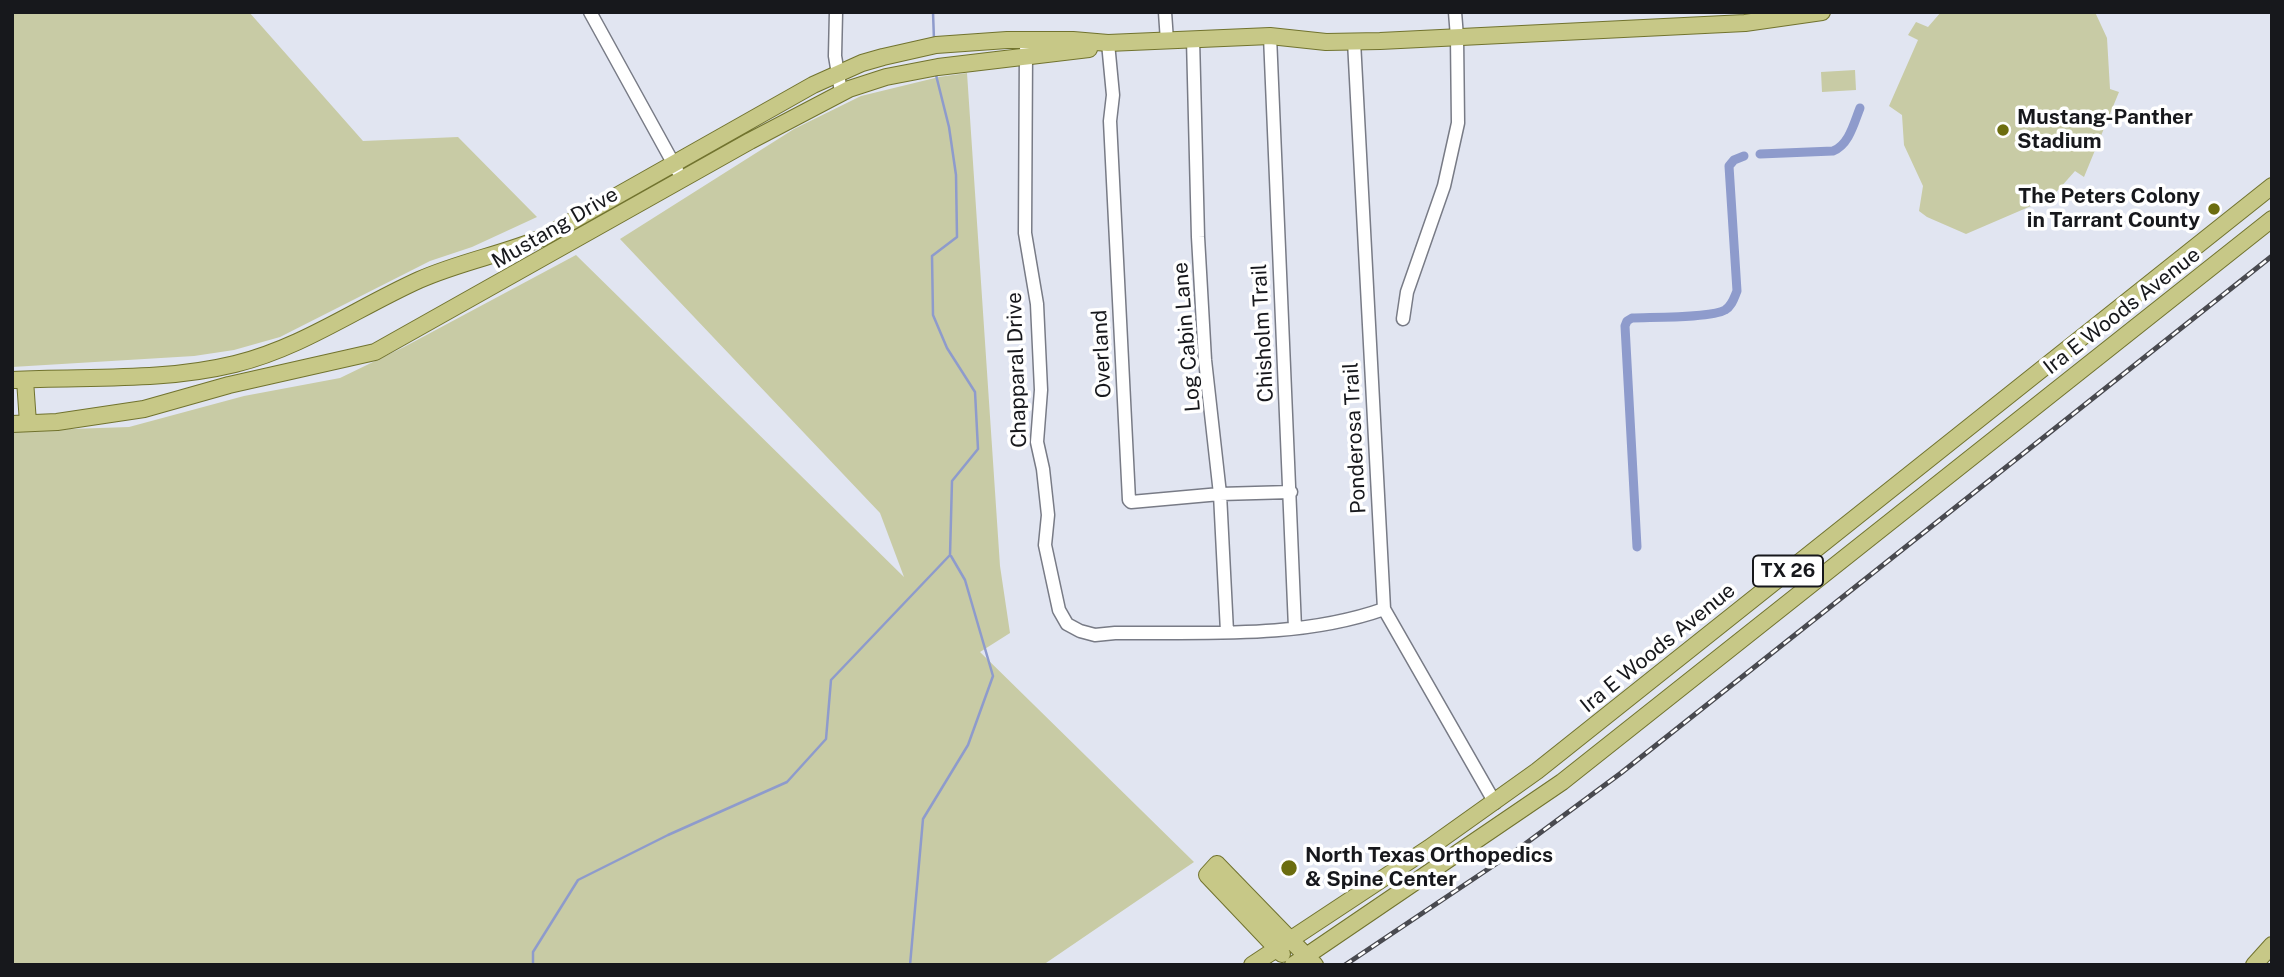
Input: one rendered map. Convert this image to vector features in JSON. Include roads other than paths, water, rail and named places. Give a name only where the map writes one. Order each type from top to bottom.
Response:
[{"type":"main road","name":"Mustang Drive","points":[[20,423],[57,422],[144,409],[229,385],[376,352],[841,92],[897,75],[1073,40],[1108,43],[1270,36],[1326,42],[1354,41],[1745,23],[1822,12]]},
{"type":"main road","name":"Mustang Drive","points":[[19,380],[132,379],[180,375],[270,353],[296,343],[420,279],[544,237],[837,73],[862,63],[936,45],[975,41],[1026,48]]},
{"type":"main road","name":"Ira E Woods Avenue","points":[[1252,965],[1495,803],[2269,193]]},
{"type":"main road","name":"Ira E Woods Avenue","points":[[1302,962],[1562,782],[2272,219]]},
{"type":"main road","points":[[19,380],[20,423]]},
{"type":"main road","points":[[1649,682],[1664,702]]},
{"type":"main road","points":[[1212,870],[1291,939],[1302,962],[1277,948],[1212,870]]},
{"type":"main road","points":[[2254,965],[2272,945]]},
{"type":"street","points":[[590,12],[681,180]]},
{"type":"street","points":[[836,12],[834,32],[841,92]]},
{"type":"street","points":[[1165,12],[1167,41]]},
{"type":"street","points":[[1403,319],[1407,292],[1444,186],[1458,123],[1455,12]]},
{"type":"street","name":"Chisholm Trail","points":[[1270,36],[1295,628]]},
{"type":"street","name":"Log Cabin Lane","points":[[1193,39],[1205,360],[1220,494],[1227,632]]},
{"type":"street","name":"Ponderosa Trail","points":[[1354,41],[1384,609],[1495,803]]},
{"type":"street","name":"Overland","points":[[1108,43],[1113,80],[1110,121],[1129,500],[1291,492]]},
{"type":"street","name":"Chapparal Drive","points":[[1026,48],[1025,233],[1037,304],[1041,390],[1037,442],[1048,516],[1045,545],[1059,610],[1067,624],[1095,635],[1249,633],[1295,628],[1368,615],[1384,609]]},
{"type":"waterway","points":[[933,12],[934,40]]},
{"type":"waterway","points":[[533,965],[533,952],[578,880],[668,835],[787,782],[826,739],[831,680],[950,555],[952,481],[978,449],[975,392],[947,348],[933,315],[932,256],[957,237],[956,175],[949,127],[936,75]]},
{"type":"waterway","points":[[1760,154],[1833,151],[1847,139],[1860,108]]},
{"type":"waterway","points":[[1637,547],[1625,326],[1632,318],[1718,313],[1731,304],[1737,291],[1729,166],[1734,160],[1744,156]]},
{"type":"waterway","points":[[910,965],[923,819],[968,745],[993,676],[965,580],[951,556]]},
{"type":"railway","points":[[1345,965],[1521,847],[1621,773],[2272,256]]},
{"type":"place","name":"Mustang-Panther Stadium","points":[[2003,130]]},
{"type":"place","name":"The Peters Colony in Tarrant County","points":[[2214,209]]},
{"type":"place","name":"North Texas Orthopedics & Spine Center","points":[[1289,868]]}]
